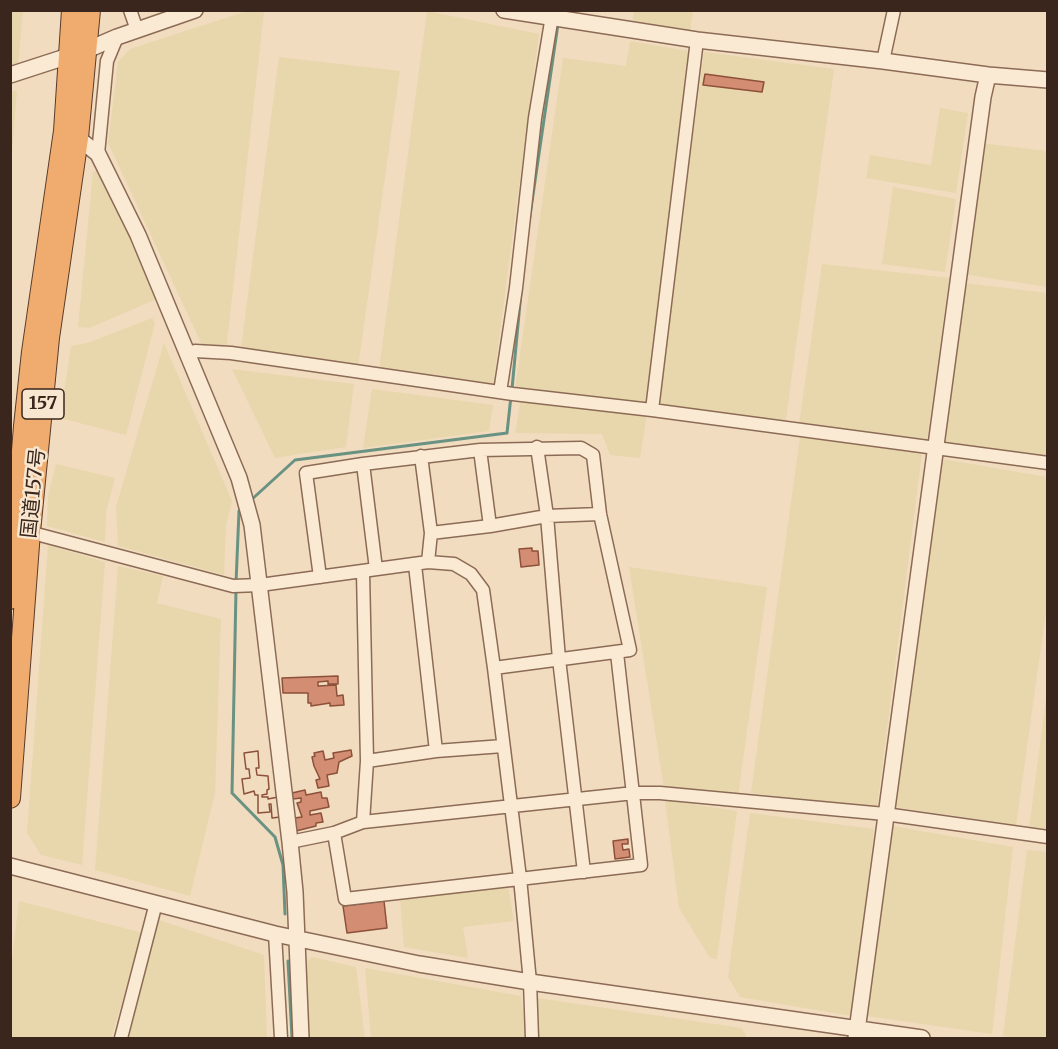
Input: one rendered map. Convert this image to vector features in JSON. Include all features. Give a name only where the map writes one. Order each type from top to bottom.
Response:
[{"type":"highway","name":"国道157号","points":[[10,599],[78,138],[78,53],[72,10]]},
{"type":"highway","name":"国道157号","points":[[10,798],[19,529],[18,484],[29,373],[64,131],[78,53],[90,10]]},
{"type":"street","points":[[130,10],[137,30]]},
{"type":"street","points":[[10,75],[195,10]]},
{"type":"street","points":[[504,10],[556,16],[697,40],[1047,80]]},
{"type":"street","points":[[883,61],[894,10]]},
{"type":"street","points":[[507,393],[516,288],[536,118],[556,16]]},
{"type":"street","points":[[98,154],[107,61],[117,37]]},
{"type":"street","points":[[652,410],[697,40]]},
{"type":"street","points":[[857,1034],[885,814],[988,75]]},
{"type":"street","points":[[78,138],[98,154],[138,235],[239,478],[252,525],[290,842],[301,1038]]},
{"type":"street","points":[[188,356],[195,351],[231,353],[507,393],[1047,463]]},
{"type":"street","points":[[320,577],[306,473],[480,450],[537,447],[581,448],[593,455],[600,514],[630,650],[494,668]]},
{"type":"street","points":[[537,447],[547,516],[559,659],[584,872]]},
{"type":"street","points":[[480,450],[490,526]]},
{"type":"street","points":[[421,456],[431,532],[421,564],[436,752]]},
{"type":"street","points":[[363,464],[376,569]]},
{"type":"street","points":[[431,532],[490,526],[547,516],[600,514]]},
{"type":"street","points":[[19,529],[237,586],[421,564],[454,564],[471,574],[483,590],[494,668],[520,878],[530,982],[532,1038]]},
{"type":"street","points":[[363,572],[367,761],[363,822]]},
{"type":"street","points":[[334,833],[345,899],[641,865],[617,652]]},
{"type":"street","points":[[367,761],[503,746]]},
{"type":"street","points":[[290,842],[334,833],[363,822],[634,793],[660,793],[885,814],[1047,837]]},
{"type":"street","points":[[10,866],[275,934],[419,964],[857,1034],[921,1038]]},
{"type":"street","points":[[121,1038],[156,903]]},
{"type":"street","points":[[275,934],[281,1038]]},
{"type":"shaded area","points":[[10,11],[23,11],[18,65],[11,67]]},
{"type":"shaded area","points":[[247,11],[264,11],[226,351],[202,345],[108,143],[118,62],[130,49]]},
{"type":"shaded area","points":[[427,11],[539,34],[493,385],[379,370]]},
{"type":"shaded area","points":[[634,11],[693,11],[690,32],[632,24]]},
{"type":"shaded area","points":[[630,41],[688,51],[648,406],[515,389],[563,58],[626,66]]},
{"type":"shaded area","points":[[704,52],[834,69],[785,426],[658,407]]},
{"type":"shaded area","points":[[279,57],[400,71],[358,367],[241,348]]},
{"type":"shaded area","points":[[10,91],[17,91],[11,165]]},
{"type":"shaded area","points":[[940,108],[968,113],[956,193],[866,178],[870,155],[931,165]]},
{"type":"shaded area","points":[[981,143],[1047,151],[1047,287],[963,274]]},
{"type":"shaded area","points":[[100,168],[157,299],[89,328],[78,327],[93,172]]},
{"type":"shaded area","points":[[893,187],[956,199],[945,272],[882,264]]},
{"type":"shaded area","points":[[822,264],[949,278],[927,442],[799,424]]},
{"type":"shaded area","points":[[965,283],[1047,293],[1047,456],[941,444]]},
{"type":"shaded area","points":[[152,318],[155,323],[126,435],[60,418],[71,346],[88,343]]},
{"type":"shaded area","points":[[164,343],[232,501],[226,525],[224,575],[118,546],[116,507]]},
{"type":"shaded area","points":[[232,369],[354,384],[346,447],[275,458]]},
{"type":"shaded area","points":[[372,389],[493,405],[489,431],[363,448]]},
{"type":"shaded area","points":[[521,398],[647,414],[640,458],[610,455],[602,434],[515,433]]},
{"type":"shaded area","points":[[800,437],[922,453],[877,808],[751,793]]},
{"type":"shaded area","points":[[942,459],[1047,477],[1047,605],[1016,825],[895,807]]},
{"type":"shaded area","points":[[56,464],[115,478],[106,512],[105,542],[47,526],[48,496]]},
{"type":"shaded area","points":[[48,545],[105,562],[82,865],[41,855],[27,833]]},
{"type":"shaded area","points":[[118,566],[163,576],[157,603],[221,619],[215,793],[190,896],[95,870]]},
{"type":"shaded area","points":[[629,567],[767,587],[738,796],[664,788]]},
{"type":"shaded area","points":[[1047,691],[1047,832],[1029,829]]},
{"type":"shaded area","points":[[665,800],[737,811],[717,959],[710,958],[679,908]]},
{"type":"shaded area","points":[[750,813],[874,829],[852,1016],[740,997],[728,977]]},
{"type":"shaded area","points":[[892,826],[1013,847],[992,1034],[867,1016]]},
{"type":"shaded area","points":[[1027,850],[1047,852],[1047,1038],[1003,1036]]},
{"type":"shaded area","points":[[508,886],[514,921],[463,927],[468,958],[404,947],[400,898]]},
{"type":"shaded area","points":[[19,901],[143,933],[111,1038],[11,1038],[11,967]]},
{"type":"shaded area","points":[[159,920],[264,955],[267,1038],[128,1038]]},
{"type":"shaded area","points":[[312,957],[356,967],[365,1038],[310,1038],[307,961]]},
{"type":"shaded area","points":[[365,968],[521,996],[526,1038],[371,1038]]},
{"type":"shaded area","points":[[537,998],[742,1028],[747,1038],[538,1038]]},
{"type":"building","points":[[705,74],[764,82],[762,92],[703,85]]},
{"type":"building","points":[[532,548],[532,551],[538,551],[539,565],[521,567],[519,549]]},
{"type":"building","points":[[338,676],[338,684],[328,684],[328,681],[318,682],[318,686],[336,685],[337,696],[343,695],[344,705],[330,706],[330,703],[311,706],[311,703],[308,703],[308,693],[283,693],[282,678]]},
{"type":"building","points":[[351,750],[352,756],[339,762],[337,773],[327,775],[329,786],[318,788],[316,780],[320,779],[314,766],[312,757],[315,756],[314,753],[323,751],[325,760],[334,758],[333,753]]},
{"type":"building","points":[[258,751],[257,775],[268,776],[269,789],[262,797],[268,797],[268,799],[278,797],[280,817],[272,818],[271,804],[269,804],[270,812],[258,813],[258,795],[255,795],[254,791],[244,794],[242,779],[250,778],[244,753]]},
{"type":"building","points":[[258,751],[257,775],[268,776],[269,789],[262,797],[268,797],[268,799],[278,797],[280,817],[272,818],[271,804],[269,804],[270,812],[258,813],[258,795],[255,795],[254,791],[244,794],[242,779],[250,778],[244,753]]},
{"type":"building","points":[[305,790],[306,795],[321,792],[322,798],[327,798],[329,807],[310,811],[310,815],[321,813],[323,822],[296,831],[294,818],[302,817],[297,803],[301,802],[301,798],[293,799],[292,793]]},
{"type":"building","points":[[628,839],[628,844],[622,844],[623,850],[629,849],[630,857],[615,859],[613,841]]},
{"type":"building","points":[[384,901],[387,928],[347,933],[343,906]]},
{"type":"waterway","points":[[529,222],[558,24]]},
{"type":"waterway","points":[[512,389],[521,292]]},
{"type":"waterway","points":[[250,501],[295,460],[507,433],[511,396]]},
{"type":"waterway","points":[[236,583],[239,511],[242,508]]},
{"type":"waterway","points":[[236,589],[232,793],[275,837],[283,865],[285,914]]},
{"type":"waterway","points":[[288,961],[292,1038]]}]
